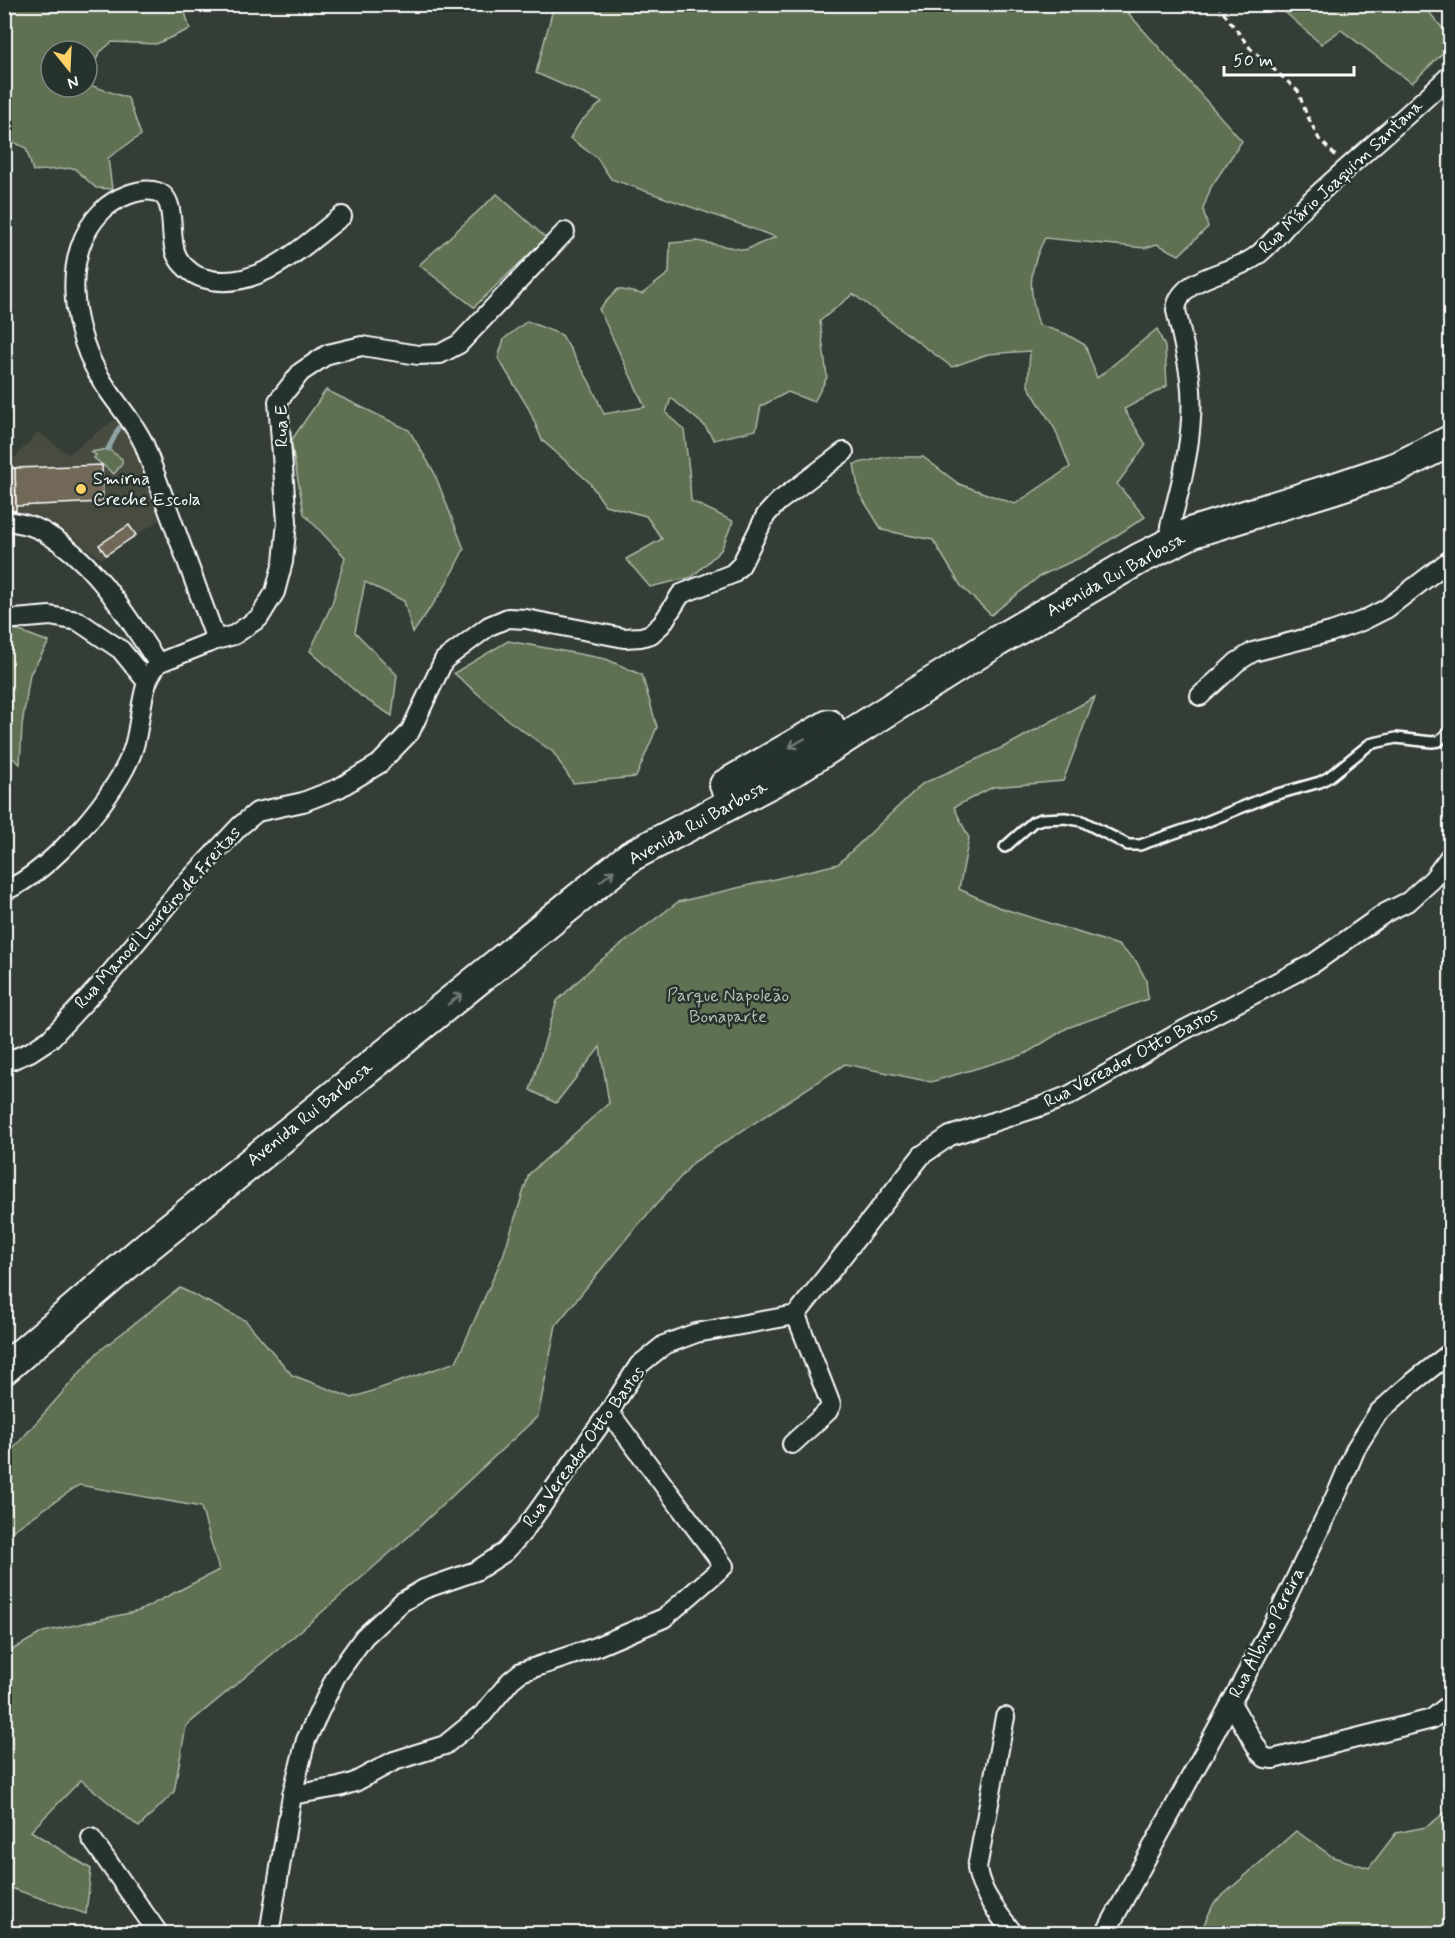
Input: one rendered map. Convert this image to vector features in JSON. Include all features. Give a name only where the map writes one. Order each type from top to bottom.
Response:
[{"type":"main road","name":"Avenida Rui Barbosa","points":[[4,1346],[600,855],[880,696],[1059,585],[1170,526],[1215,509],[1324,478],[1394,453],[1450,424]]},
{"type":"main road","name":"Avenida Rui Barbosa","points":[[4,1369],[166,1231],[631,856],[790,772],[996,642],[1139,559],[1192,532],[1398,467],[1450,441]]},
{"type":"street","name":"Rua Mário Joaquim Santana","points":[[1170,526],[1182,483],[1192,406],[1190,378],[1176,310],[1177,299],[1183,291],[1216,274],[1247,263],[1257,256],[1298,212],[1411,114],[1450,75]]},
{"type":"street","points":[[216,640],[144,444],[134,424],[103,383],[90,358],[74,306],[74,282],[82,239],[93,220],[111,202],[141,192],[157,192],[165,197],[171,207],[171,232],[176,254],[184,266],[198,276],[216,282],[239,281],[276,266],[342,216]]},
{"type":"street","name":"Rua E","points":[[158,663],[234,635],[260,618],[275,592],[283,562],[287,522],[278,401],[301,372],[328,354],[362,346],[418,355],[440,354],[459,344],[565,232]]},
{"type":"street","name":"Rua Manoel Loureiro de Freitas","points":[[4,1063],[30,1052],[50,1039],[103,982],[178,892],[240,826],[257,812],[303,802],[339,788],[379,764],[410,732],[444,660],[489,626],[508,618],[526,618],[624,638],[651,634],[662,624],[681,594],[732,574],[741,565],[766,514],[844,452]]},
{"type":"street","points":[[4,520],[25,524],[43,531],[87,563],[158,663],[147,682],[134,748],[118,782],[90,821],[33,876],[4,891]]},
{"type":"street","points":[[1200,696],[1237,662],[1253,652],[1362,621],[1386,609],[1450,560]]},
{"type":"street","points":[[4,620],[50,616],[78,621],[121,650],[147,682]]},
{"type":"street","name":"Rua Vereador Otto Bastos","points":[[268,1934],[292,1795],[306,1740],[336,1676],[364,1637],[402,1602],[424,1589],[476,1571],[505,1552],[524,1532],[609,1412],[639,1365],[664,1345],[696,1333],[796,1315],[922,1155],[950,1136],[1070,1095],[1184,1030],[1314,963],[1385,914],[1408,901],[1433,879],[1450,856]]},
{"type":"street","points":[[792,1444],[828,1411],[831,1405],[796,1315]]},
{"type":"street","name":"Rua Albino Pereira","points":[[1105,1934],[1232,1703],[1334,1501],[1356,1448],[1378,1413],[1450,1353]]},
{"type":"street","points":[[292,1795],[355,1782],[394,1761],[445,1744],[483,1714],[510,1680],[521,1672],[593,1648],[664,1618],[724,1566],[609,1412]]},
{"type":"street","points":[[1232,1703],[1264,1758],[1273,1759],[1432,1719],[1450,1704]]},
{"type":"street","points":[[1005,1717],[976,1868],[984,1890],[1014,1934]]},
{"type":"street","points":[[92,1838],[159,1934]]},
{"type":"lane","points":[[1005,847],[1033,822],[1042,819],[1065,818],[1082,821],[1128,845],[1140,845],[1201,824],[1267,797],[1320,782],[1370,744],[1396,738],[1439,741],[1450,731]]},
{"type":"path","points":[[1217,4],[1250,48],[1298,91],[1319,139],[1341,161]]},
{"type":"shaded area","name":"Smirna Creche Escola","points":[[132,415],[167,515],[101,559],[39,516],[5,509],[4,469],[38,432],[68,454],[113,421]]},
{"type":"green space","points":[[5,4],[183,5],[190,29],[156,44],[112,42],[99,53],[99,39],[39,39],[39,99],[99,99],[99,88],[128,98],[141,135],[108,158],[112,189],[96,188],[74,168],[33,171],[26,148],[5,138]]},
{"type":"green space","points":[[554,5],[1138,5],[1129,14],[1242,141],[1211,187],[1203,209],[1208,227],[1179,255],[1157,244],[1145,248],[1045,238],[1035,260],[1032,291],[1039,325],[1066,334],[1085,345],[1097,378],[1157,329],[1165,347],[1167,386],[1124,409],[1146,445],[1117,484],[1145,517],[1088,554],[1040,576],[991,615],[961,586],[933,540],[882,530],[859,493],[854,464],[886,457],[923,457],[959,484],[1015,504],[1070,467],[1055,429],[1028,386],[1030,351],[988,354],[952,367],[853,294],[820,321],[827,377],[814,402],[788,392],[761,406],[756,430],[714,440],[704,425],[671,398],[666,413],[684,430],[691,501],[733,521],[721,550],[692,577],[650,587],[626,559],[662,539],[646,516],[605,505],[589,482],[542,440],[529,409],[498,358],[504,339],[527,321],[562,335],[589,381],[604,414],[645,407],[599,309],[618,289],[642,294],[669,273],[670,243],[697,241],[745,250],[776,237],[611,179],[597,158],[570,138],[581,121],[602,102],[536,73]]},
{"type":"green space","points":[[1277,5],[1423,5],[1450,37],[1450,46],[1412,83],[1341,30],[1321,44]]},
{"type":"green space","points":[[497,194],[546,238],[474,307],[419,265]]},
{"type":"green space","points":[[326,390],[409,430],[434,472],[464,549],[444,588],[413,633],[404,601],[365,582],[355,632],[397,675],[392,716],[362,697],[310,651],[332,604],[345,557],[304,514],[291,441]]},
{"type":"green space","points":[[108,449],[122,459],[122,464],[114,474],[94,458],[96,455],[91,452]]},
{"type":"green space","points":[[4,625],[49,642],[30,674],[22,725],[20,764],[5,752]]},
{"type":"green space","points":[[508,641],[606,659],[642,675],[657,727],[636,777],[573,783],[553,752],[509,721],[454,673]]},
{"type":"green space","name":"Parque Napoleão Bonaparte","points":[[1095,697],[1063,781],[993,787],[954,807],[969,838],[959,889],[998,907],[1118,945],[1136,961],[1146,980],[1148,999],[1067,1028],[1025,1054],[931,1082],[845,1064],[694,1162],[630,1234],[556,1325],[538,1416],[407,1538],[186,1726],[174,1792],[139,1827],[81,1780],[31,1831],[91,1869],[86,1914],[5,1886],[5,1654],[43,1632],[139,1611],[219,1570],[201,1507],[79,1485],[5,1536],[5,1458],[98,1352],[180,1288],[246,1321],[292,1375],[352,1398],[456,1362],[503,1256],[529,1174],[609,1103],[600,1047],[556,1103],[530,1090],[557,1001],[597,963],[678,902],[838,864],[922,784],[1010,744]]},
{"type":"green space","points":[[1450,1809],[1450,1919],[1431,1933],[1200,1933],[1214,1903],[1296,1831],[1333,1857],[1369,1868],[1396,1833],[1426,1827]]},
{"type":"building","points":[[102,465],[103,502],[16,506],[15,468]]},
{"type":"building","points":[[6,467],[15,468],[16,511],[4,509],[4,469]]},
{"type":"building","points":[[129,525],[136,535],[106,555],[99,545]]},
{"type":"waterway","points":[[108,449],[119,428]]},
{"type":"place","name":"Smirna Creche Escola","points":[[81,489]]}]
